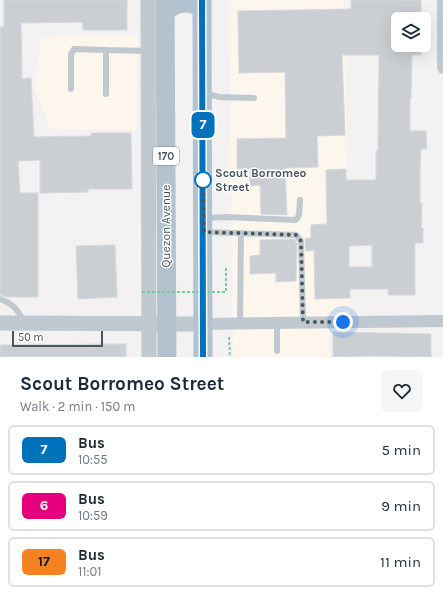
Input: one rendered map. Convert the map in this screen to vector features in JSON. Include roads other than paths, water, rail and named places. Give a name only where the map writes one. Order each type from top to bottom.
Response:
[{"type":"main road","points":[[165,7],[185,2],[202,4]]},
{"type":"main road","name":"Quezon Avenue","points":[[167,357],[204,225],[202,4]]},
{"type":"main road","name":"Quezon Avenue","points":[[165,7],[176,324],[203,357]]},
{"type":"street","name":"Quezon Avenue","points":[[148,0],[148,51],[176,324],[149,357]]},
{"type":"street","points":[[443,0],[443,68]]},
{"type":"street","points":[[0,323],[176,324],[443,321]]},
{"type":"lane","points":[[71,89],[71,54],[74,49],[148,51]]},
{"type":"lane","points":[[106,50],[106,94]]},
{"type":"lane","points":[[203,93],[219,97],[254,98]]},
{"type":"lane","points":[[204,225],[226,217],[286,221],[296,220],[299,215],[300,200]]},
{"type":"lane","points":[[204,225],[241,233],[296,235],[301,241],[303,322]]},
{"type":"lane","points":[[240,323],[241,233]]},
{"type":"lane","points":[[0,299],[11,304],[19,311],[24,323]]},
{"type":"lane","points":[[277,323],[277,351]]},
{"type":"place","name":"Scout Borromeo Street","points":[[203,180]]}]
